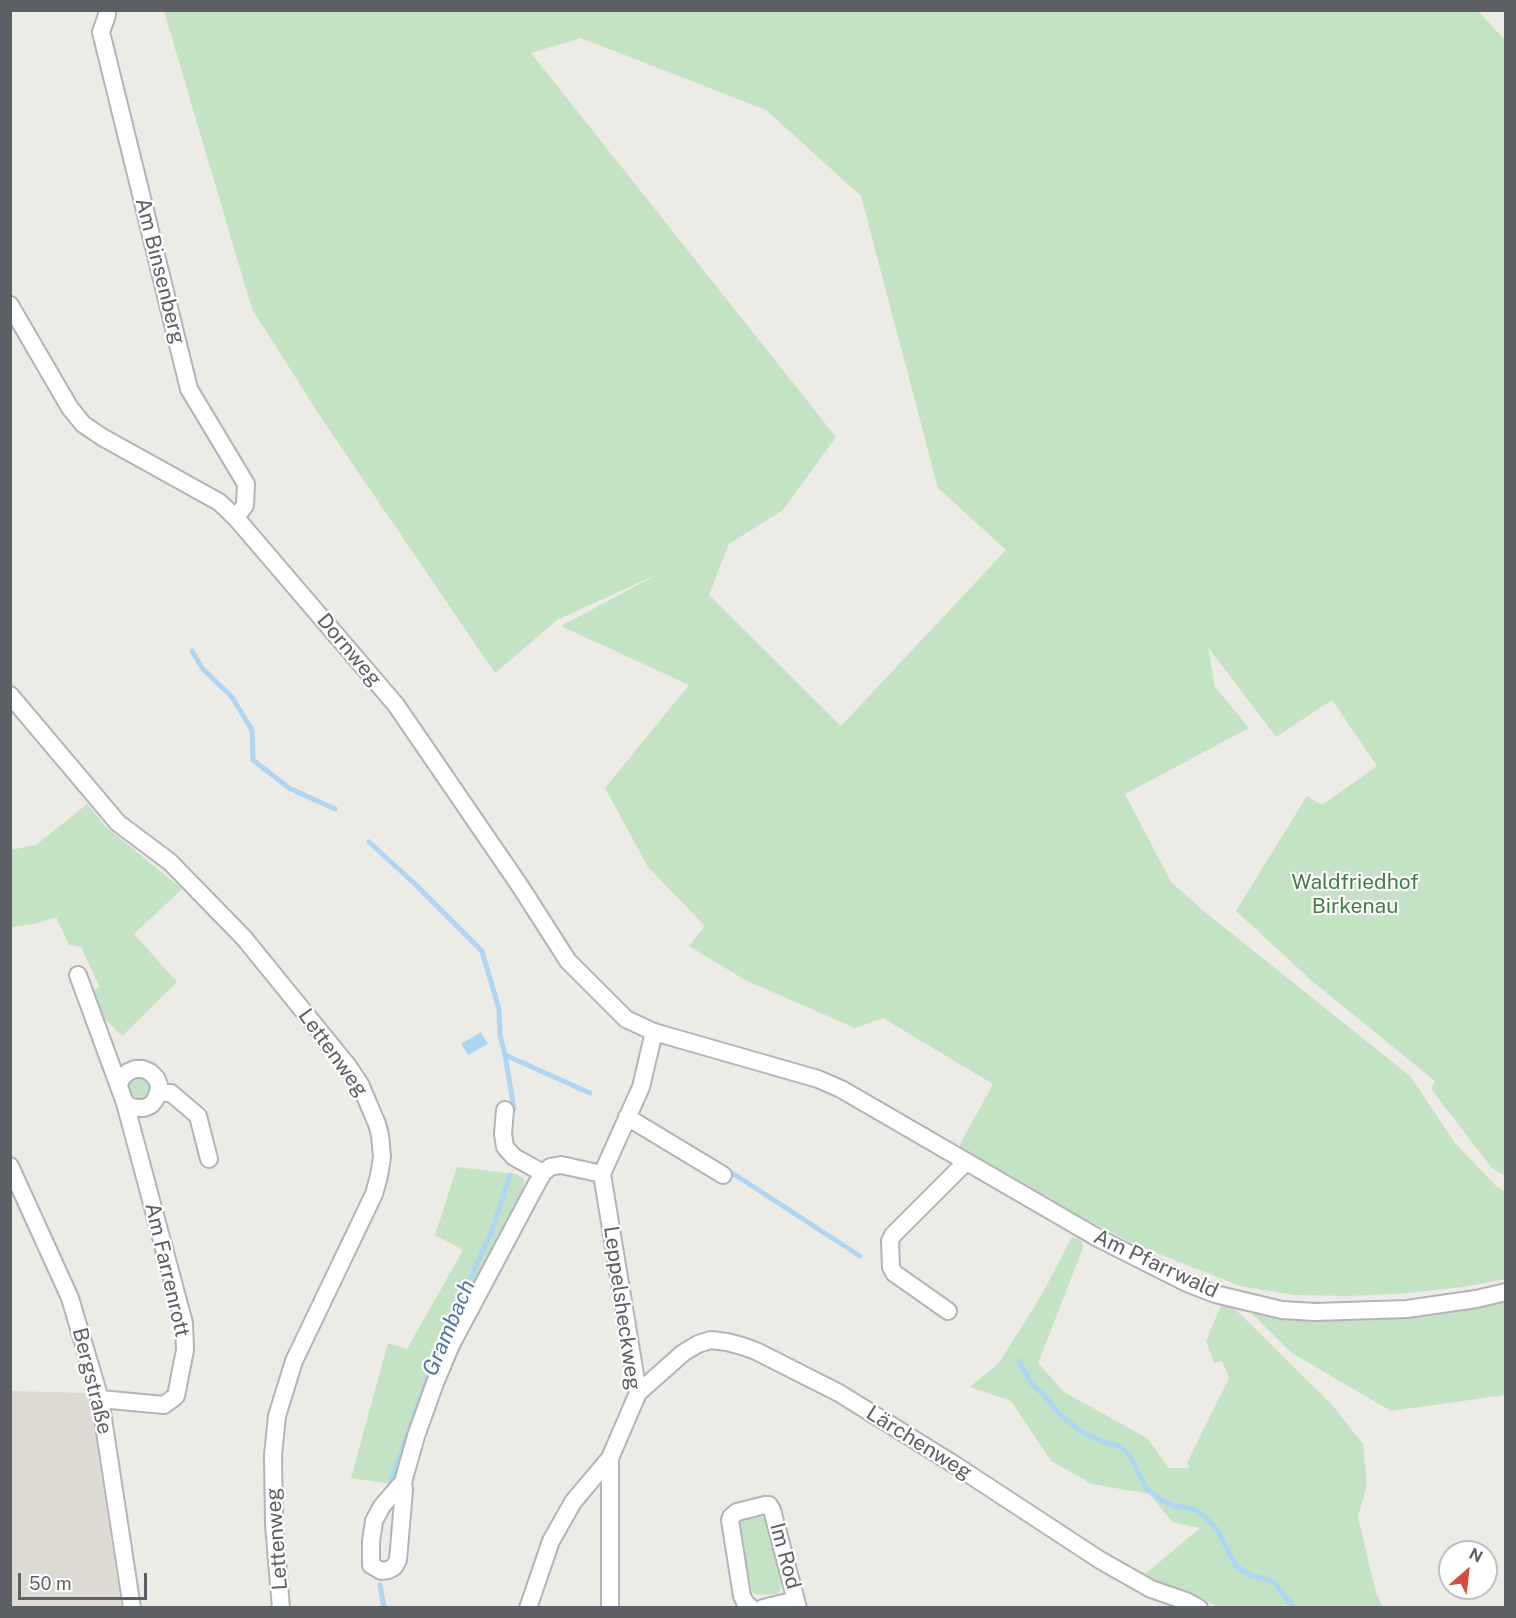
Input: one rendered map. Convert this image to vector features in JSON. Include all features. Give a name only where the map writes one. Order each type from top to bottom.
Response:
[{"type":"street","name":"Am Binsenberg","points":[[107,10],[101,32],[189,389],[246,484],[245,505],[236,518]]},
{"type":"street","name":"Dornweg","points":[[10,305],[70,408],[83,424],[102,437],[219,502],[236,518],[396,705],[520,886],[568,961],[626,1019],[654,1032]]},
{"type":"street","name":"Lettenweg","points":[[10,695],[118,823],[170,862],[244,938],[354,1075],[377,1124],[382,1157],[374,1194],[294,1361],[277,1416],[273,1455],[274,1524],[281,1608]]},
{"type":"street","name":"Am Farrenrott","points":[[78,975],[125,1103],[184,1323],[185,1350],[176,1396],[164,1405],[100,1399]]},
{"type":"street","points":[[403,1482],[416,1436],[451,1345],[543,1173],[550,1167],[561,1165],[602,1174],[641,1087],[654,1032]]},
{"type":"street","name":"Am Pfarrwald","points":[[654,1032],[818,1079],[841,1089],[1098,1238],[1215,1294],[1282,1310],[1315,1312],[1407,1309],[1476,1299],[1506,1292]]},
{"type":"street","points":[[119,1084],[128,1072],[143,1069],[150,1072],[159,1085],[158,1094],[151,1105],[144,1108],[131,1107],[125,1103]]},
{"type":"street","points":[[158,1094],[171,1093],[202,1114],[209,1159]]},
{"type":"street","points":[[505,1110],[503,1134],[506,1147],[514,1157],[543,1173]]},
{"type":"street","points":[[627,1117],[723,1175]]},
{"type":"street","points":[[948,1311],[894,1273],[891,1267],[890,1241],[893,1235],[966,1162]]},
{"type":"street","name":"Bergstraße","points":[[10,1166],[70,1298],[100,1399],[132,1608]]},
{"type":"street","name":"Leppelsheckweg","points":[[602,1174],[638,1393],[610,1458],[610,1608]]},
{"type":"street","name":"Lärchenweg","points":[[638,1393],[683,1353],[698,1344],[711,1340],[727,1342],[756,1351],[839,1393],[1131,1578],[1151,1589],[1199,1608]]},
{"type":"street","points":[[528,1608],[551,1541],[573,1502],[610,1458]]},
{"type":"street","name":"Im Rod","points":[[751,1608],[744,1602],[742,1596],[730,1520],[737,1512],[762,1505],[769,1506],[772,1510],[797,1604],[763,1608]]},
{"type":"shaded area","points":[[11,1391],[89,1393],[121,1607],[11,1607]]},
{"type":"green space","name":"Waldfriedhof Birkenau","points":[[164,11],[1478,11],[1506,41],[1505,1176],[1492,1168],[1431,1089],[1435,1081],[1312,981],[1236,911],[1307,796],[1322,805],[1377,766],[1332,700],[1276,737],[1208,647],[1215,687],[1249,728],[1125,794],[1171,882],[1206,913],[1410,1076],[1455,1143],[1496,1186],[1505,1192],[1505,1279],[1463,1287],[1408,1293],[1350,1296],[1295,1295],[1240,1286],[1136,1245],[958,1148],[993,1084],[883,1018],[855,1028],[745,980],[689,946],[705,926],[648,867],[605,788],[689,685],[561,626],[662,572],[557,620],[495,673],[320,416],[252,309]],"holes":[[[581,38],[766,110],[861,196],[938,488],[1006,550],[841,726],[709,595],[729,544],[783,510],[836,437],[531,53]]]},
{"type":"green space","points":[[87,804],[106,827],[182,889],[134,934],[177,982],[122,1036],[102,1016],[90,992],[100,987],[81,947],[69,945],[56,917],[34,924],[11,927],[10,850],[36,845]]},
{"type":"green space","points":[[139,1076],[147,1080],[151,1088],[147,1096],[139,1100],[131,1096],[127,1088],[131,1080]]},
{"type":"green space","points":[[457,1167],[516,1174],[524,1179],[524,1187],[441,1345],[392,1484],[351,1478],[388,1343],[407,1349],[463,1250],[435,1235]]},
{"type":"green space","points":[[1072,1237],[1081,1240],[1083,1248],[1038,1363],[1064,1392],[1147,1438],[1169,1468],[1190,1468],[1187,1463],[1229,1378],[1222,1361],[1214,1363],[1206,1341],[1222,1303],[1234,1308],[1333,1406],[1363,1444],[1367,1484],[1358,1517],[1376,1593],[1383,1607],[1217,1607],[1202,1598],[1143,1576],[1200,1528],[1172,1522],[1150,1494],[1092,1484],[1051,1461],[1011,1401],[970,1387],[999,1363],[1041,1296]]},
{"type":"green space","points":[[1505,1302],[1505,1395],[1391,1411],[1292,1353],[1249,1311],[1409,1316]]},
{"type":"green space","points":[[746,1516],[763,1517],[770,1525],[781,1586],[780,1591],[776,1594],[759,1595],[752,1591],[739,1530],[741,1520]]},
{"type":"water","points":[[481,1032],[488,1044],[468,1055],[461,1044]]},
{"type":"waterway","name":"Grambach","points":[[192,651],[203,669],[232,697],[252,730],[253,760],[289,788],[335,809]]},
{"type":"waterway","name":"Grambach","points":[[369,842],[482,951],[499,1009],[500,1035],[514,1109]]},
{"type":"waterway","points":[[505,1055],[590,1093]]},
{"type":"waterway","points":[[726,1169],[860,1256]]},
{"type":"waterway","name":"Grambach","points":[[390,1483],[441,1341],[492,1231],[510,1175]]},
{"type":"waterway","points":[[1019,1361],[1031,1383],[1059,1414],[1082,1432],[1119,1446],[1129,1454],[1146,1488],[1162,1501],[1193,1509],[1205,1517],[1218,1531],[1236,1566],[1250,1575],[1274,1582],[1294,1608]]},
{"type":"waterway","name":"Grambach","points":[[380,1585],[384,1608]]}]
